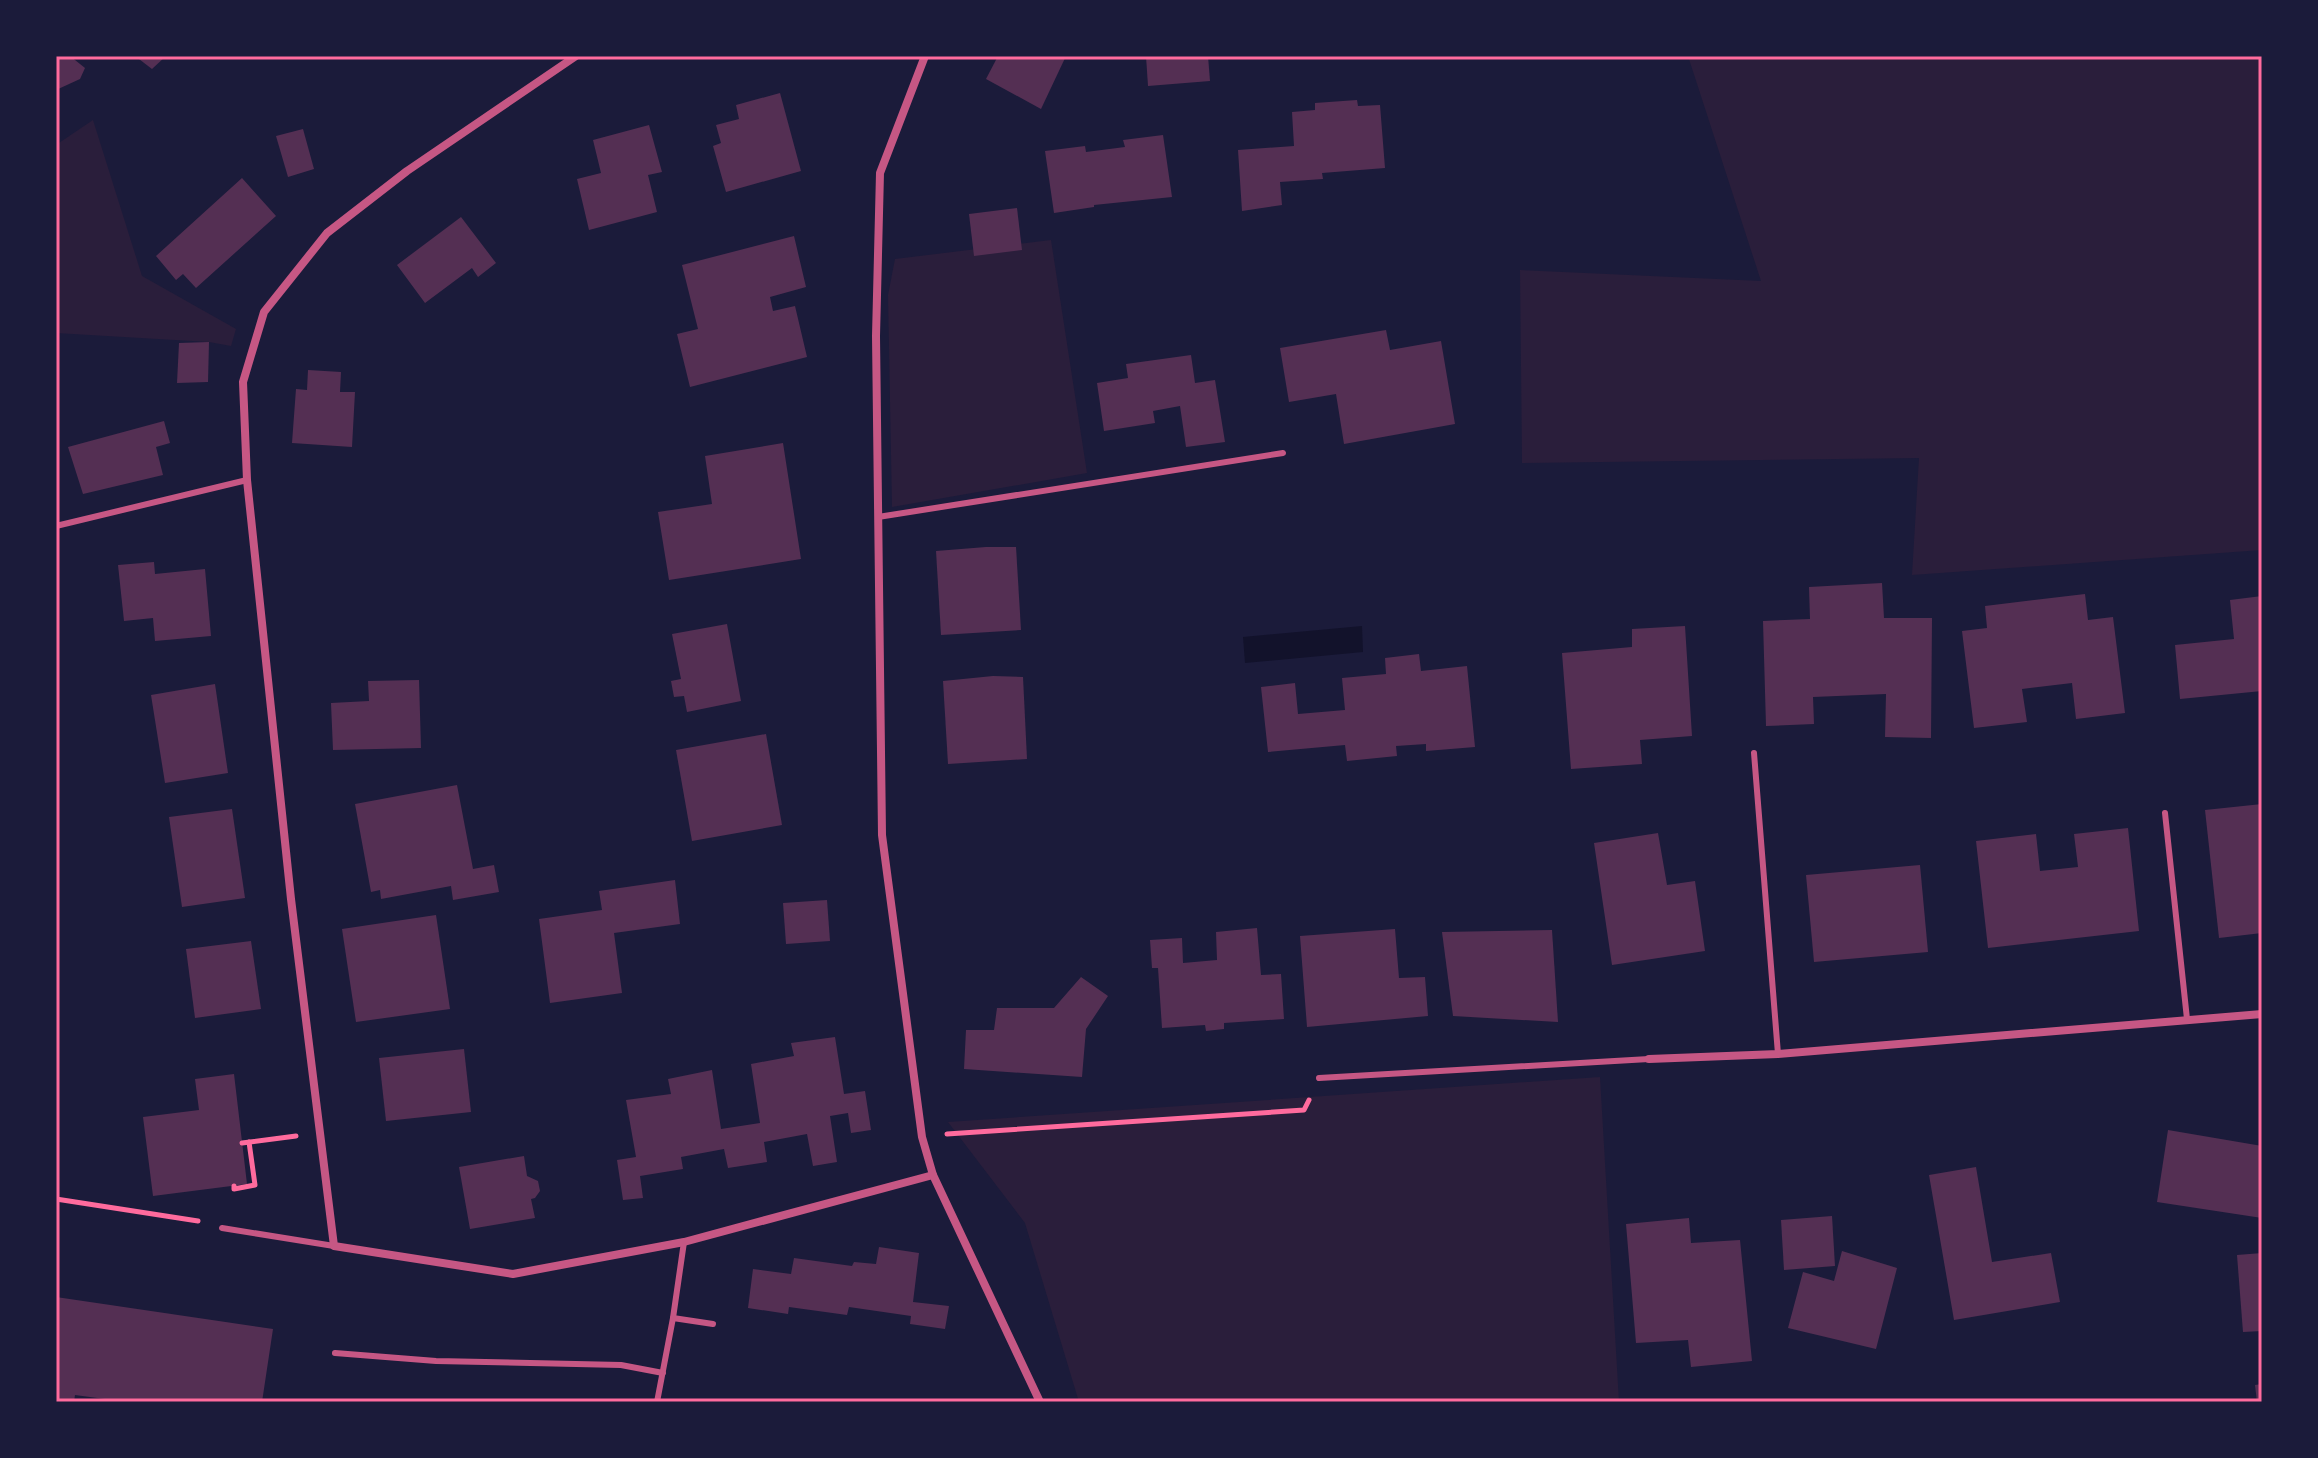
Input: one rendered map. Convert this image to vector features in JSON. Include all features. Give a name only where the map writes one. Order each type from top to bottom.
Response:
[{"type":"street","points":[[576,56],[407,171],[327,233],[264,312],[243,382],[247,480],[290,885],[334,1246],[513,1274],[684,1242],[933,1175]]},
{"type":"street","points":[[925,56],[880,173],[876,336],[882,835],[922,1137],[933,1175],[1040,1402]]},
{"type":"street","points":[[1649,1059],[1778,1054],[2262,1014]]},
{"type":"lane","points":[[878,517],[1283,453]]},
{"type":"lane","points":[[56,526],[247,480]]},
{"type":"lane","points":[[1754,753],[1778,1054]]},
{"type":"lane","points":[[2165,813],[2187,1019]]},
{"type":"lane","points":[[1319,1078],[1649,1059]]},
{"type":"lane","points":[[222,1228],[334,1246]]},
{"type":"lane","points":[[657,1402],[684,1242]]},
{"type":"lane","points":[[673,1318],[713,1324]]},
{"type":"lane","points":[[335,1353],[436,1361],[621,1365],[663,1373]]},
{"type":"path","points":[[922,1137],[1304,1110],[1319,1078]]},
{"type":"path","points":[[242,1143],[320,1132]]},
{"type":"path","points":[[234,1186],[234,1189],[255,1185],[249,1142]]},
{"type":"path","points":[[56,1199],[194,1220],[222,1228]]},
{"type":"shaded area","points":[[1688,56],[2262,56],[2262,550],[1912,575],[1919,458],[1522,463],[1520,270],[1761,281]]},
{"type":"shaded area","points":[[93,120],[142,276],[236,329],[231,346],[56,333],[56,145]]},
{"type":"shaded area","points":[[1051,240],[1087,473],[892,507],[888,295],[895,259]]},
{"type":"shaded area","points":[[1362,626],[1363,652],[1245,663],[1243,637]]},
{"type":"shaded area","points":[[1600,1077],[1619,1402],[1079,1402],[1025,1223],[948,1122]]},
{"type":"building","points":[[56,56],[70,56],[85,68],[80,79],[56,90]]},
{"type":"building","points":[[135,56],[166,56],[152,69]]},
{"type":"building","points":[[998,56],[1066,56],[1041,109],[986,79]]},
{"type":"building","points":[[1146,56],[1208,56],[1210,81],[1148,86]]},
{"type":"building","points":[[780,93],[801,171],[726,192],[713,146],[721,143],[716,125],[739,119],[736,105]]},
{"type":"building","points":[[1357,100],[1358,106],[1380,105],[1385,168],[1322,173],[1323,179],[1280,182],[1282,205],[1242,211],[1238,150],[1294,146],[1292,112],[1315,110],[1315,103]]},
{"type":"building","points":[[649,125],[662,172],[648,175],[657,212],[589,230],[577,179],[601,173],[593,140]]},
{"type":"building","points":[[303,129],[314,169],[288,177],[276,136]]},
{"type":"building","points":[[1163,135],[1172,197],[1094,205],[1054,213],[1045,151],[1085,146],[1086,152],[1125,147],[1123,140]]},
{"type":"building","points":[[242,178],[276,216],[196,288],[183,274],[176,280],[156,256]]},
{"type":"building","points":[[1017,208],[1022,250],[974,256],[969,214]]},
{"type":"building","points":[[461,217],[496,263],[478,277],[472,268],[425,303],[397,265]]},
{"type":"building","points":[[794,236],[806,287],[770,297],[773,311],[795,306],[807,357],[690,387],[677,334],[698,329],[682,265]]},
{"type":"building","points":[[1386,330],[1390,350],[1441,341],[1455,424],[1344,444],[1336,394],[1289,402],[1280,348]]},
{"type":"building","points":[[209,342],[208,382],[177,383],[179,343]]},
{"type":"building","points":[[1191,355],[1195,383],[1215,380],[1225,442],[1186,447],[1180,406],[1153,411],[1155,423],[1104,431],[1097,383],[1128,378],[1126,364]]},
{"type":"building","points":[[308,370],[341,372],[340,392],[355,392],[352,447],[292,443],[296,389],[307,390]]},
{"type":"building","points":[[164,421],[170,443],[156,447],[163,475],[83,494],[68,447]]},
{"type":"building","points":[[783,443],[801,559],[669,580],[658,512],[712,504],[705,456]]},
{"type":"building","points":[[1016,547],[1021,630],[941,635],[936,551]]},
{"type":"building","points":[[154,562],[155,574],[205,569],[211,636],[155,641],[153,618],[124,621],[118,565]]},
{"type":"building","points":[[1882,583],[1884,618],[1932,618],[1931,738],[1885,737],[1886,694],[1813,697],[1814,724],[1766,726],[1763,621],[1810,619],[1809,587]]},
{"type":"building","points":[[2085,594],[2088,620],[2113,617],[2125,713],[2076,719],[2072,683],[2022,689],[2027,722],[1974,728],[1962,631],[1987,628],[1985,606]]},
{"type":"building","points":[[2262,596],[2262,691],[2180,699],[2175,645],[2234,639],[2230,600]]},
{"type":"building","points":[[727,624],[741,701],[687,712],[684,696],[674,697],[671,681],[681,679],[672,634]]},
{"type":"building","points":[[1685,626],[1692,736],[1640,740],[1642,764],[1571,769],[1562,653],[1632,647],[1632,629]]},
{"type":"building","points":[[1419,654],[1421,671],[1467,666],[1475,747],[1426,751],[1426,744],[1396,746],[1397,756],[1347,761],[1345,745],[1268,752],[1261,687],[1295,683],[1298,714],[1345,710],[1342,678],[1386,674],[1385,658]]},
{"type":"building","points":[[993,676],[1023,677],[1027,759],[948,764],[943,681]]},
{"type":"building","points":[[419,680],[421,748],[333,750],[331,703],[369,701],[368,681]]},
{"type":"building","points":[[215,684],[228,773],[165,783],[151,695]]},
{"type":"building","points":[[766,734],[782,825],[692,841],[676,750]]},
{"type":"building","points":[[457,785],[473,869],[494,865],[499,892],[453,900],[451,886],[381,899],[380,890],[371,892],[355,804]]},
{"type":"building","points":[[2262,804],[2262,933],[2219,938],[2205,810]]},
{"type":"building","points":[[232,809],[245,898],[182,907],[169,817]]},
{"type":"building","points":[[2128,828],[2139,931],[1988,948],[1976,841],[2036,834],[2040,871],[2078,867],[2074,834]]},
{"type":"building","points":[[1658,833],[1667,885],[1695,881],[1705,951],[1612,965],[1594,843]]},
{"type":"building","points":[[1920,865],[1928,952],[1814,962],[1806,875]]},
{"type":"building","points":[[675,880],[680,924],[614,933],[622,993],[550,1003],[539,919],[602,910],[599,891]]},
{"type":"building","points":[[827,900],[830,941],[786,944],[783,903]]},
{"type":"building","points":[[436,915],[450,1009],[356,1022],[342,929]]},
{"type":"building","points":[[1257,928],[1261,975],[1281,974],[1284,1019],[1224,1023],[1224,1029],[1206,1031],[1205,1025],[1162,1028],[1158,968],[1152,968],[1150,940],[1182,938],[1183,963],[1217,960],[1216,932]]},
{"type":"building","points":[[1395,929],[1399,978],[1425,977],[1428,1016],[1307,1027],[1300,936]]},
{"type":"building","points":[[1552,930],[1558,1022],[1453,1016],[1442,932]]},
{"type":"building","points":[[251,941],[261,1009],[195,1018],[186,949]]},
{"type":"building","points":[[1081,977],[1108,996],[1086,1029],[1082,1077],[964,1069],[966,1030],[994,1030],[997,1008],[1054,1008]]},
{"type":"building","points":[[835,1037],[844,1094],[865,1091],[871,1130],[851,1133],[848,1113],[830,1116],[837,1162],[813,1166],[807,1134],[764,1142],[767,1162],[728,1168],[724,1149],[681,1157],[683,1169],[640,1176],[643,1198],[623,1200],[617,1160],[636,1157],[626,1100],[671,1094],[668,1079],[712,1070],[721,1129],[760,1123],[751,1064],[794,1056],[791,1043]]},
{"type":"building","points":[[464,1049],[471,1112],[386,1121],[379,1058]]},
{"type":"building","points":[[234,1074],[247,1184],[153,1196],[143,1117],[199,1110],[195,1079]]},
{"type":"building","points":[[2168,1130],[2262,1146],[2262,1218],[2157,1202]]},
{"type":"building","points":[[524,1156],[527,1176],[538,1181],[540,1191],[531,1199],[535,1218],[470,1229],[459,1167]]},
{"type":"building","points":[[1976,1167],[1992,1262],[2051,1253],[2060,1302],[1954,1320],[1929,1175]]},
{"type":"building","points":[[1832,1216],[1835,1266],[1784,1270],[1781,1220]]},
{"type":"building","points":[[1689,1218],[1691,1243],[1740,1240],[1752,1361],[1691,1367],[1688,1340],[1636,1343],[1626,1224]]},
{"type":"building","points":[[879,1247],[919,1253],[913,1302],[949,1306],[945,1329],[910,1324],[911,1316],[849,1307],[847,1315],[789,1307],[788,1314],[748,1308],[753,1269],[791,1274],[794,1258],[852,1266],[854,1262],[876,1264]]},
{"type":"building","points":[[1842,1251],[1897,1268],[1876,1349],[1788,1328],[1803,1272],[1834,1281]]},
{"type":"building","points":[[2262,1253],[2262,1331],[2243,1332],[2237,1255]]},
{"type":"building","points":[[56,1297],[273,1329],[262,1402],[127,1402],[75,1395],[74,1402],[56,1402]]},
{"type":"building","points":[[2262,1384],[2262,1402],[2257,1402],[2255,1385]]}]
